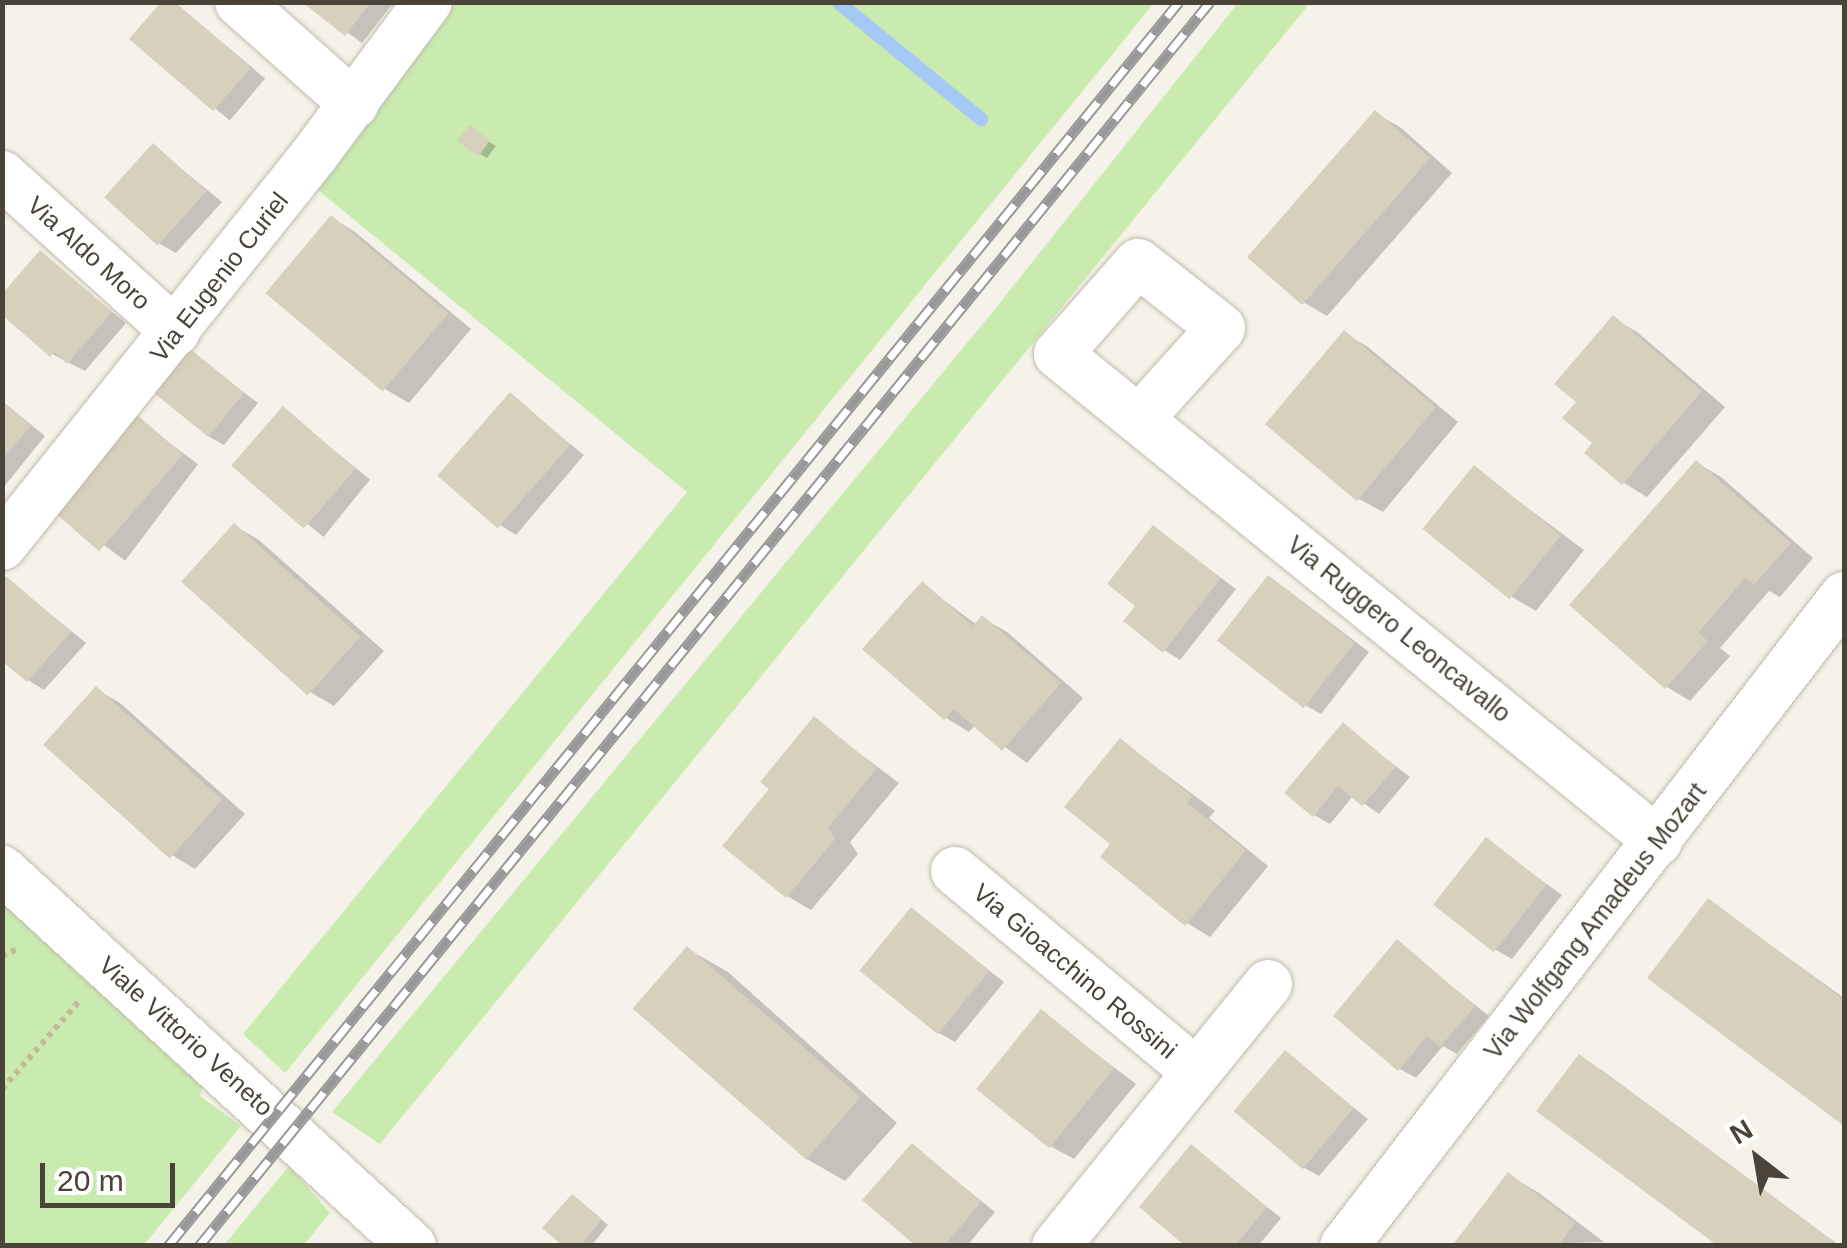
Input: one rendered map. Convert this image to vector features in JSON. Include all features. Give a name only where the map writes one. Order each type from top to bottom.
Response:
[{"type":"street","points":[[238,2],[354,104]]},
{"type":"street","name":"Via Eugenio Curiel","points":[[2,546],[176,332],[354,104],[428,2]]},
{"type":"street","name":"Via Aldo Moro","points":[[2,175],[176,332]]},
{"type":"street","name":"Via Ruggero Leoncavallo","points":[[1140,418],[1658,840]]},
{"type":"street","name":"Via Wolfgang Amadeus Mozart","points":[[1344,1246],[1844,596]]},
{"type":"street","name":"Viale Vittorio Veneto","points":[[2,870],[412,1246]]},
{"type":"street","name":"Via Gioacchino Rossini","points":[[954,870],[1196,1072]]},
{"type":"street","name":"Via Gioacchino Rossini","points":[[1056,1246],[1268,984]]},
{"type":"path","points":[[2,1088],[82,998]]},
{"type":"green space","points":[[449,3],[1154,3],[285,1073],[243,1034],[687,492],[313,186]]},
{"type":"green space","points":[[1238,3],[1310,3],[380,1144],[332,1112],[991,314]]},
{"type":"green space","points":[[2,880],[205,1074],[200,1096],[241,1126],[144,1245],[3,1245]]},
{"type":"green space","points":[[289,1166],[330,1213],[304,1245],[224,1245]]},
{"type":"building","points":[[161,2],[175,2],[251,68],[213,111],[129,39]]},
{"type":"building","points":[[302,2],[371,2],[345,36]]},
{"type":"building","points":[[1375,110],[1430,158],[1302,305],[1247,257]]},
{"type":"building","points":[[469,125],[490,140],[478,156],[457,141]]},
{"type":"building","points":[[153,143],[207,191],[158,245],[104,197]]},
{"type":"building","points":[[331,215],[448,313],[383,391],[265,293]]},
{"type":"building","points":[[40,250],[112,312],[67,364],[54,352],[50,357],[2,315],[2,294]]},
{"type":"building","points":[[1613,315],[1702,391],[1622,485],[1584,453],[1592,443],[1562,418],[1576,402],[1554,384]]},
{"type":"building","points":[[1344,330],[1436,407],[1357,501],[1265,424]]},
{"type":"building","points":[[189,348],[244,393],[208,437],[153,392]]},
{"type":"building","points":[[510,392],[570,444],[498,528],[437,476]]},
{"type":"building","points":[[2,402],[31,425],[2,460]]},
{"type":"building","points":[[283,406],[355,469],[304,529],[231,466]]},
{"type":"building","points":[[134,412],[183,455],[99,551],[50,509]]},
{"type":"building","points":[[1696,460],[1791,543],[1754,585],[1745,578],[1698,633],[1708,641],[1665,689],[1569,605]]},
{"type":"building","points":[[1474,465],[1561,535],[1509,599],[1422,529]]},
{"type":"building","points":[[234,523],[360,637],[307,695],[181,582]]},
{"type":"building","points":[[1153,525],[1221,578],[1163,653],[1123,621],[1135,606],[1107,584]]},
{"type":"building","points":[[1268,575],[1355,643],[1304,708],[1217,640]]},
{"type":"building","points":[[6,576],[71,632],[27,682],[2,661],[2,580]]},
{"type":"building","points":[[922,581],[973,626],[982,615],[1061,683],[1002,751],[954,709],[944,720],[862,649]]},
{"type":"building","points":[[96,686],[222,800],[169,858],[43,745]]},
{"type":"building","points":[[814,716],[877,768],[828,828],[835,839],[786,898],[722,846],[769,789],[760,782]]},
{"type":"building","points":[[1343,722],[1396,767],[1362,806],[1338,786],[1313,817],[1284,793]]},
{"type":"building","points":[[1120,738],[1192,796],[1187,803],[1246,850],[1185,926],[1100,857],[1110,844],[1064,807]]},
{"type":"building","points":[[1486,837],[1547,884],[1494,952],[1433,905]]},
{"type":"building","points":[[1708,898],[1844,1000],[1844,1126],[1647,978]]},
{"type":"building","points":[[911,907],[989,971],[938,1034],[859,971]]},
{"type":"building","points":[[1397,939],[1475,1006],[1440,1047],[1427,1036],[1398,1071],[1333,1016]]},
{"type":"building","points":[[687,946],[861,1097],[806,1160],[633,1009]]},
{"type":"building","points":[[1041,1009],[1114,1068],[1049,1148],[976,1089]]},
{"type":"building","points":[[1285,1050],[1354,1108],[1303,1169],[1234,1111]]},
{"type":"building","points":[[1579,1054],[1833,1241],[1830,1246],[1718,1246],[1536,1111]]},
{"type":"building","points":[[912,1143],[981,1202],[944,1246],[916,1246],[862,1200]]},
{"type":"building","points":[[1191,1144],[1267,1207],[1235,1246],[1185,1246],[1139,1207]]},
{"type":"building","points":[[1508,1172],[1575,1223],[1558,1246],[1452,1246]]},
{"type":"building","points":[[572,1194],[602,1219],[580,1246],[563,1246],[542,1228]]},
{"type":"waterway","points":[[838,2],[981,119]]},
{"type":"railway","points":[[168,1246],[1179,2]]},
{"type":"railway","points":[[199,1246],[1210,2]]}]
